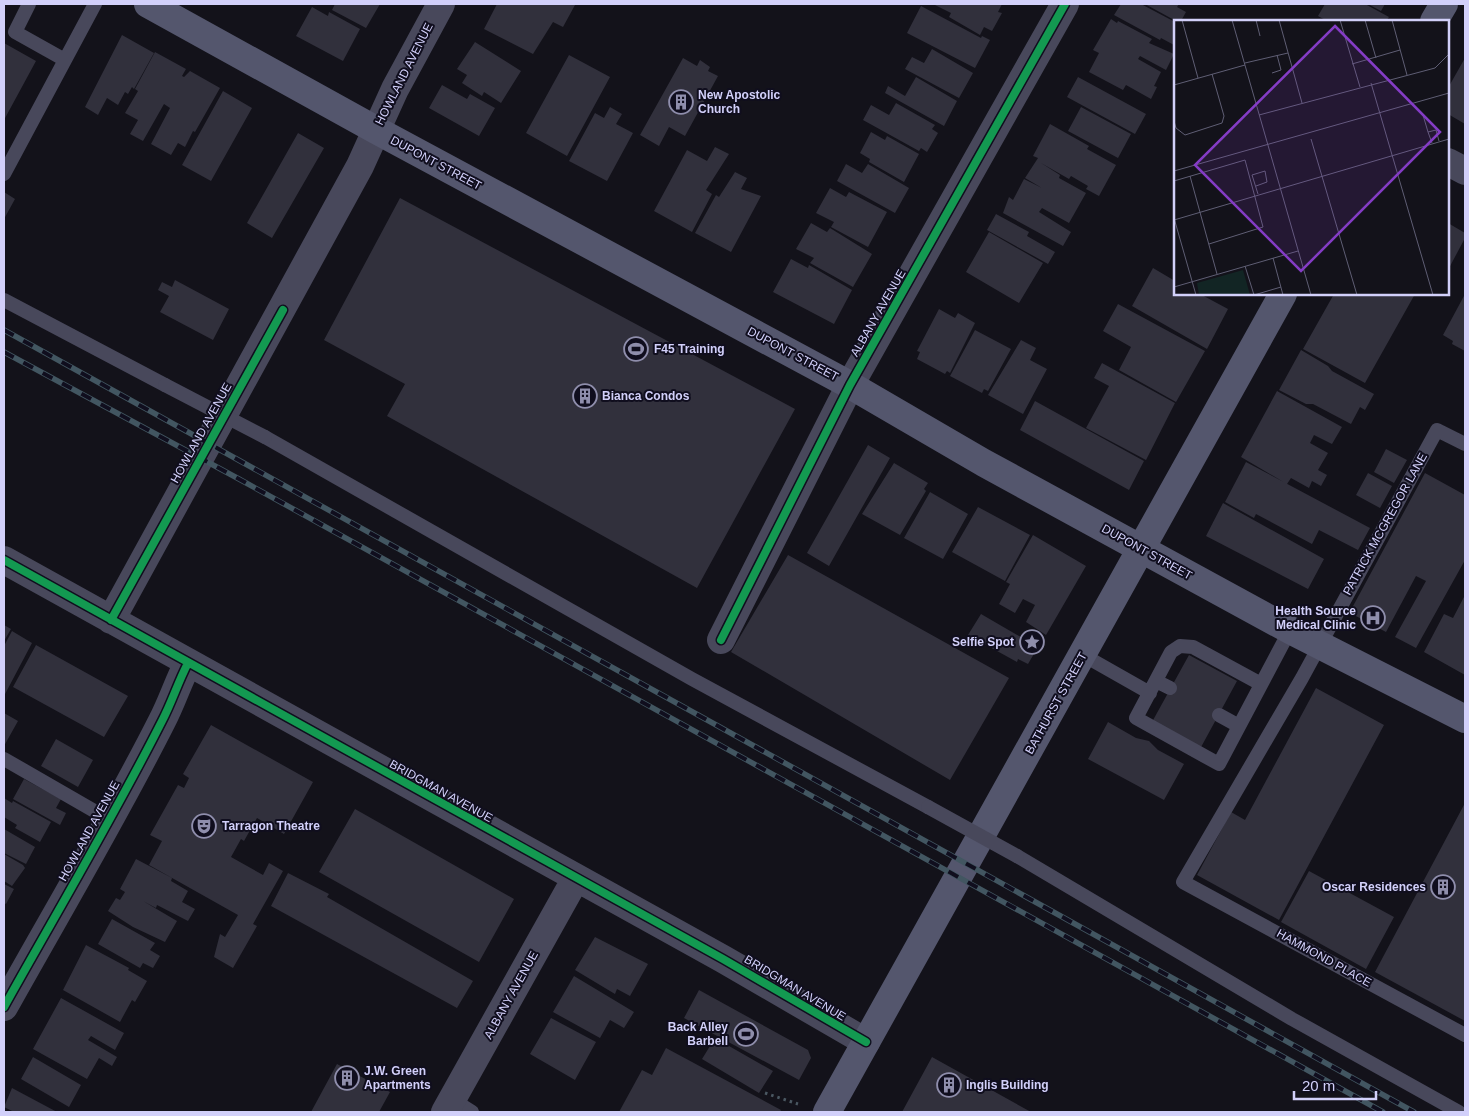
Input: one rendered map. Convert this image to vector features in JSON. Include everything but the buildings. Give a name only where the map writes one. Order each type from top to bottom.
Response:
[{"type":"main road","name":"DUPONT STREET","points":[[148,4],[376,130],[850,385],[984,463],[1290,630],[1465,718]]},
{"type":"main road","points":[[1435,20],[1444,4]]},
{"type":"main road","name":"BATHURST STREET","points":[[827,1112],[1282,295]]},
{"type":"street","name":"HOWLAND AVENUE","points":[[111,620],[283,310],[360,166],[395,89],[441,4]]},
{"type":"street","name":"ALBANY AVENUE","points":[[721,640],[850,385],[1065,4]]},
{"type":"street","points":[[1449,163],[1465,171]]},
{"type":"street","name":"BRIDGMAN AVENUE","points":[[4,560],[723,959],[866,1042]]},
{"type":"street","name":"HOWLAND AVENUE","points":[[4,1007],[110,820],[163,720],[176,685],[188,663]]},
{"type":"street","name":"ALBANY AVENUE","points":[[457,1108],[576,878]]},
{"type":"lane","points":[[29,4],[15,32],[65,60]]},
{"type":"lane","points":[[4,174],[95,4]]},
{"type":"lane","points":[[4,300],[265,437],[692,679],[1018,856],[1292,1019],[1459,1112]]},
{"type":"lane","name":"PATRICK MCGREGOR LANE","points":[[1183,882],[1320,646],[1437,430],[1465,444]]},
{"type":"lane","points":[[1261,684],[1193,647],[1180,646],[1170,652],[1136,718],[1219,764],[1290,630]]},
{"type":"lane","points":[[1082,655],[1153,687],[1170,688]]},
{"type":"lane","points":[[1219,715],[1239,726]]},
{"type":"lane","points":[[4,759],[110,820]]},
{"type":"lane","name":"HAMMOND PLACE","points":[[1183,882],[1465,1035]]},
{"type":"path","points":[[766,1093],[798,1104]]},
{"type":"railway","points":[[4,330],[1414,1112]]},
{"type":"railway","points":[[4,352],[239,479],[1383,1112]]},
{"type":"cycle path","points":[[721,640],[850,385],[1065,4]]},
{"type":"cycle path","points":[[111,620],[283,310]]},
{"type":"cycle path","points":[[4,560],[723,959],[866,1042]]},
{"type":"cycle path","points":[[4,1007],[124,793],[166,714],[188,663]]},
{"type":"place","name":"New Apostolic Church","points":[[681,102]]},
{"type":"place","name":"F45 Training","points":[[636,349]]},
{"type":"place","name":"Bianca Condos","points":[[585,396]]},
{"type":"place","name":"Health Source Medical Clinic","points":[[1373,618]]},
{"type":"place","name":"Selfie Spot","points":[[1032,642]]},
{"type":"place","name":"Tarragon Theatre","points":[[204,826]]},
{"type":"place","name":"Oscar Residences","points":[[1443,887]]},
{"type":"place","name":"Back Alley Barbell","points":[[746,1034]]},
{"type":"place","name":"J.W. Green Apartments","points":[[347,1078]]},
{"type":"place","name":"Inglis Building","points":[[949,1085]]}]
